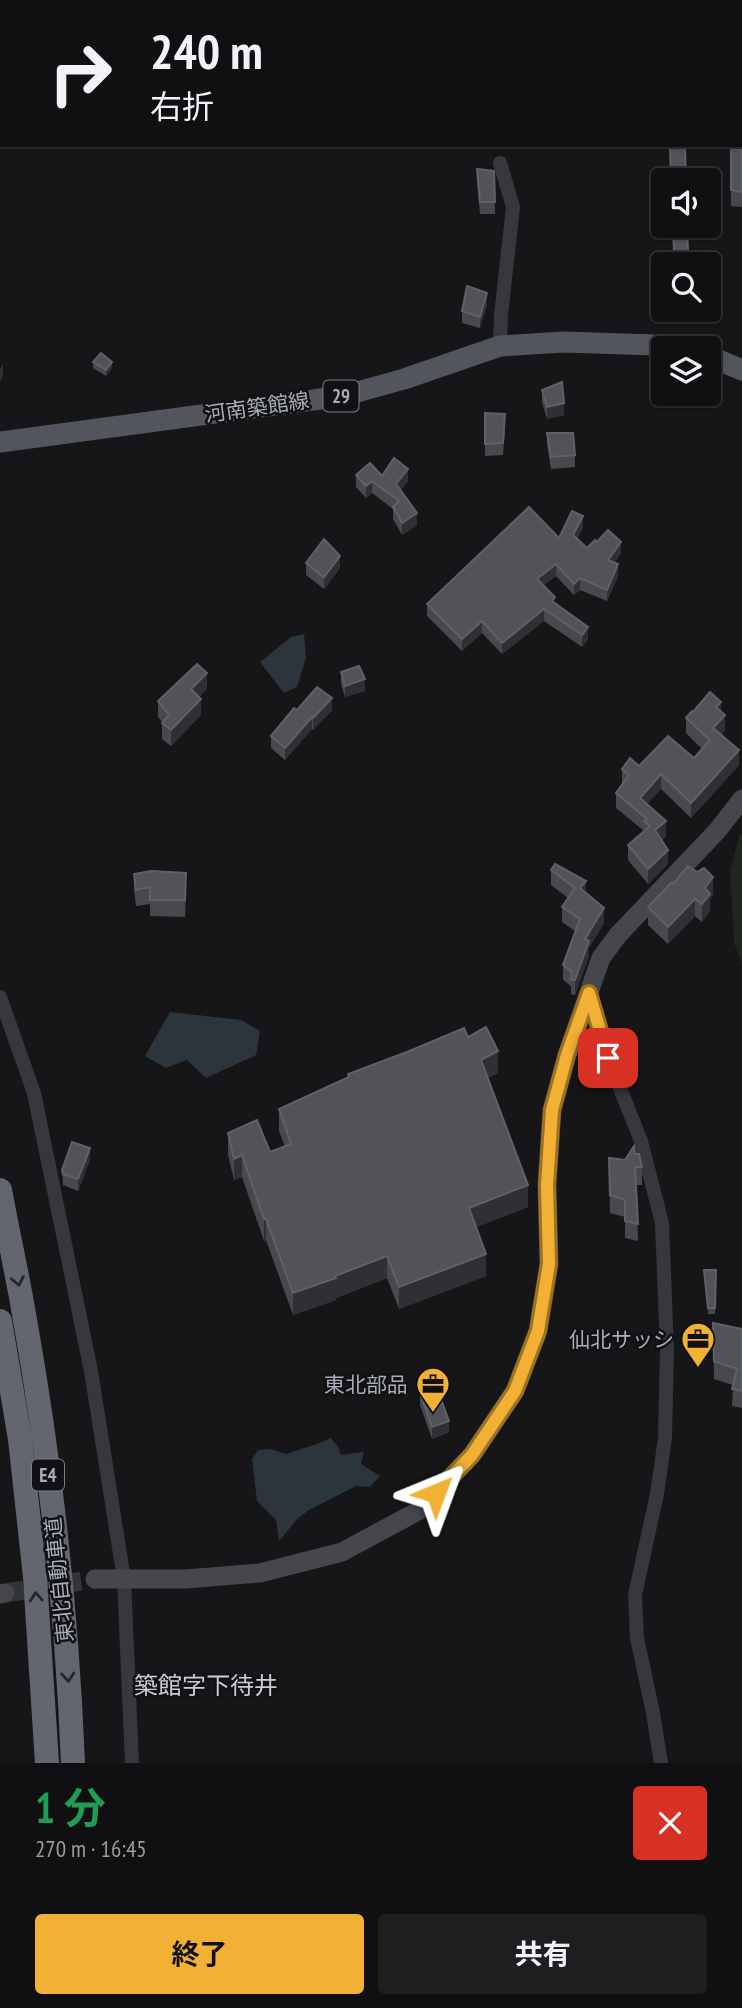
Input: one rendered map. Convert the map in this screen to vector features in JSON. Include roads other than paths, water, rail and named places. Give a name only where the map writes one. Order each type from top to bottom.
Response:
[{"type":"highway","name":"東北自動車道","points":[[0,1190],[43,1433],[60,1573],[73,1763]]},
{"type":"highway","name":"東北自動車道","points":[[0,1321],[20,1439],[35,1577],[47,1763]]},
{"type":"main road","name":"河南築館線","points":[[0,442],[342,396],[404,379],[500,346],[563,342],[651,345]]},
{"type":"main road","points":[[721,361],[742,370]]},
{"type":"street","points":[[500,163],[513,207],[500,346]]},
{"type":"street","points":[[95,1579],[186,1579],[260,1573],[342,1552],[418,1511],[472,1455],[515,1391],[538,1331],[549,1264],[547,1185],[552,1110],[567,1055],[601,958],[618,935],[717,831],[742,799]]},
{"type":"street","points":[[589,993],[608,1058],[641,1141],[662,1223],[667,1350],[665,1438],[657,1494],[635,1595],[637,1638],[661,1763]]},
{"type":"street","points":[[2,1007],[34,1093],[91,1371],[124,1579],[132,1763]]},
{"type":"tunnel","points":[[5,1593],[95,1579]]},
{"type":"place","name":"仙北サッシ","points":[[698,1369]]},
{"type":"place","name":"東北部品","points":[[433,1414]]},
{"type":"district","name":"築館字下待井","points":[[206,1685]]}]
